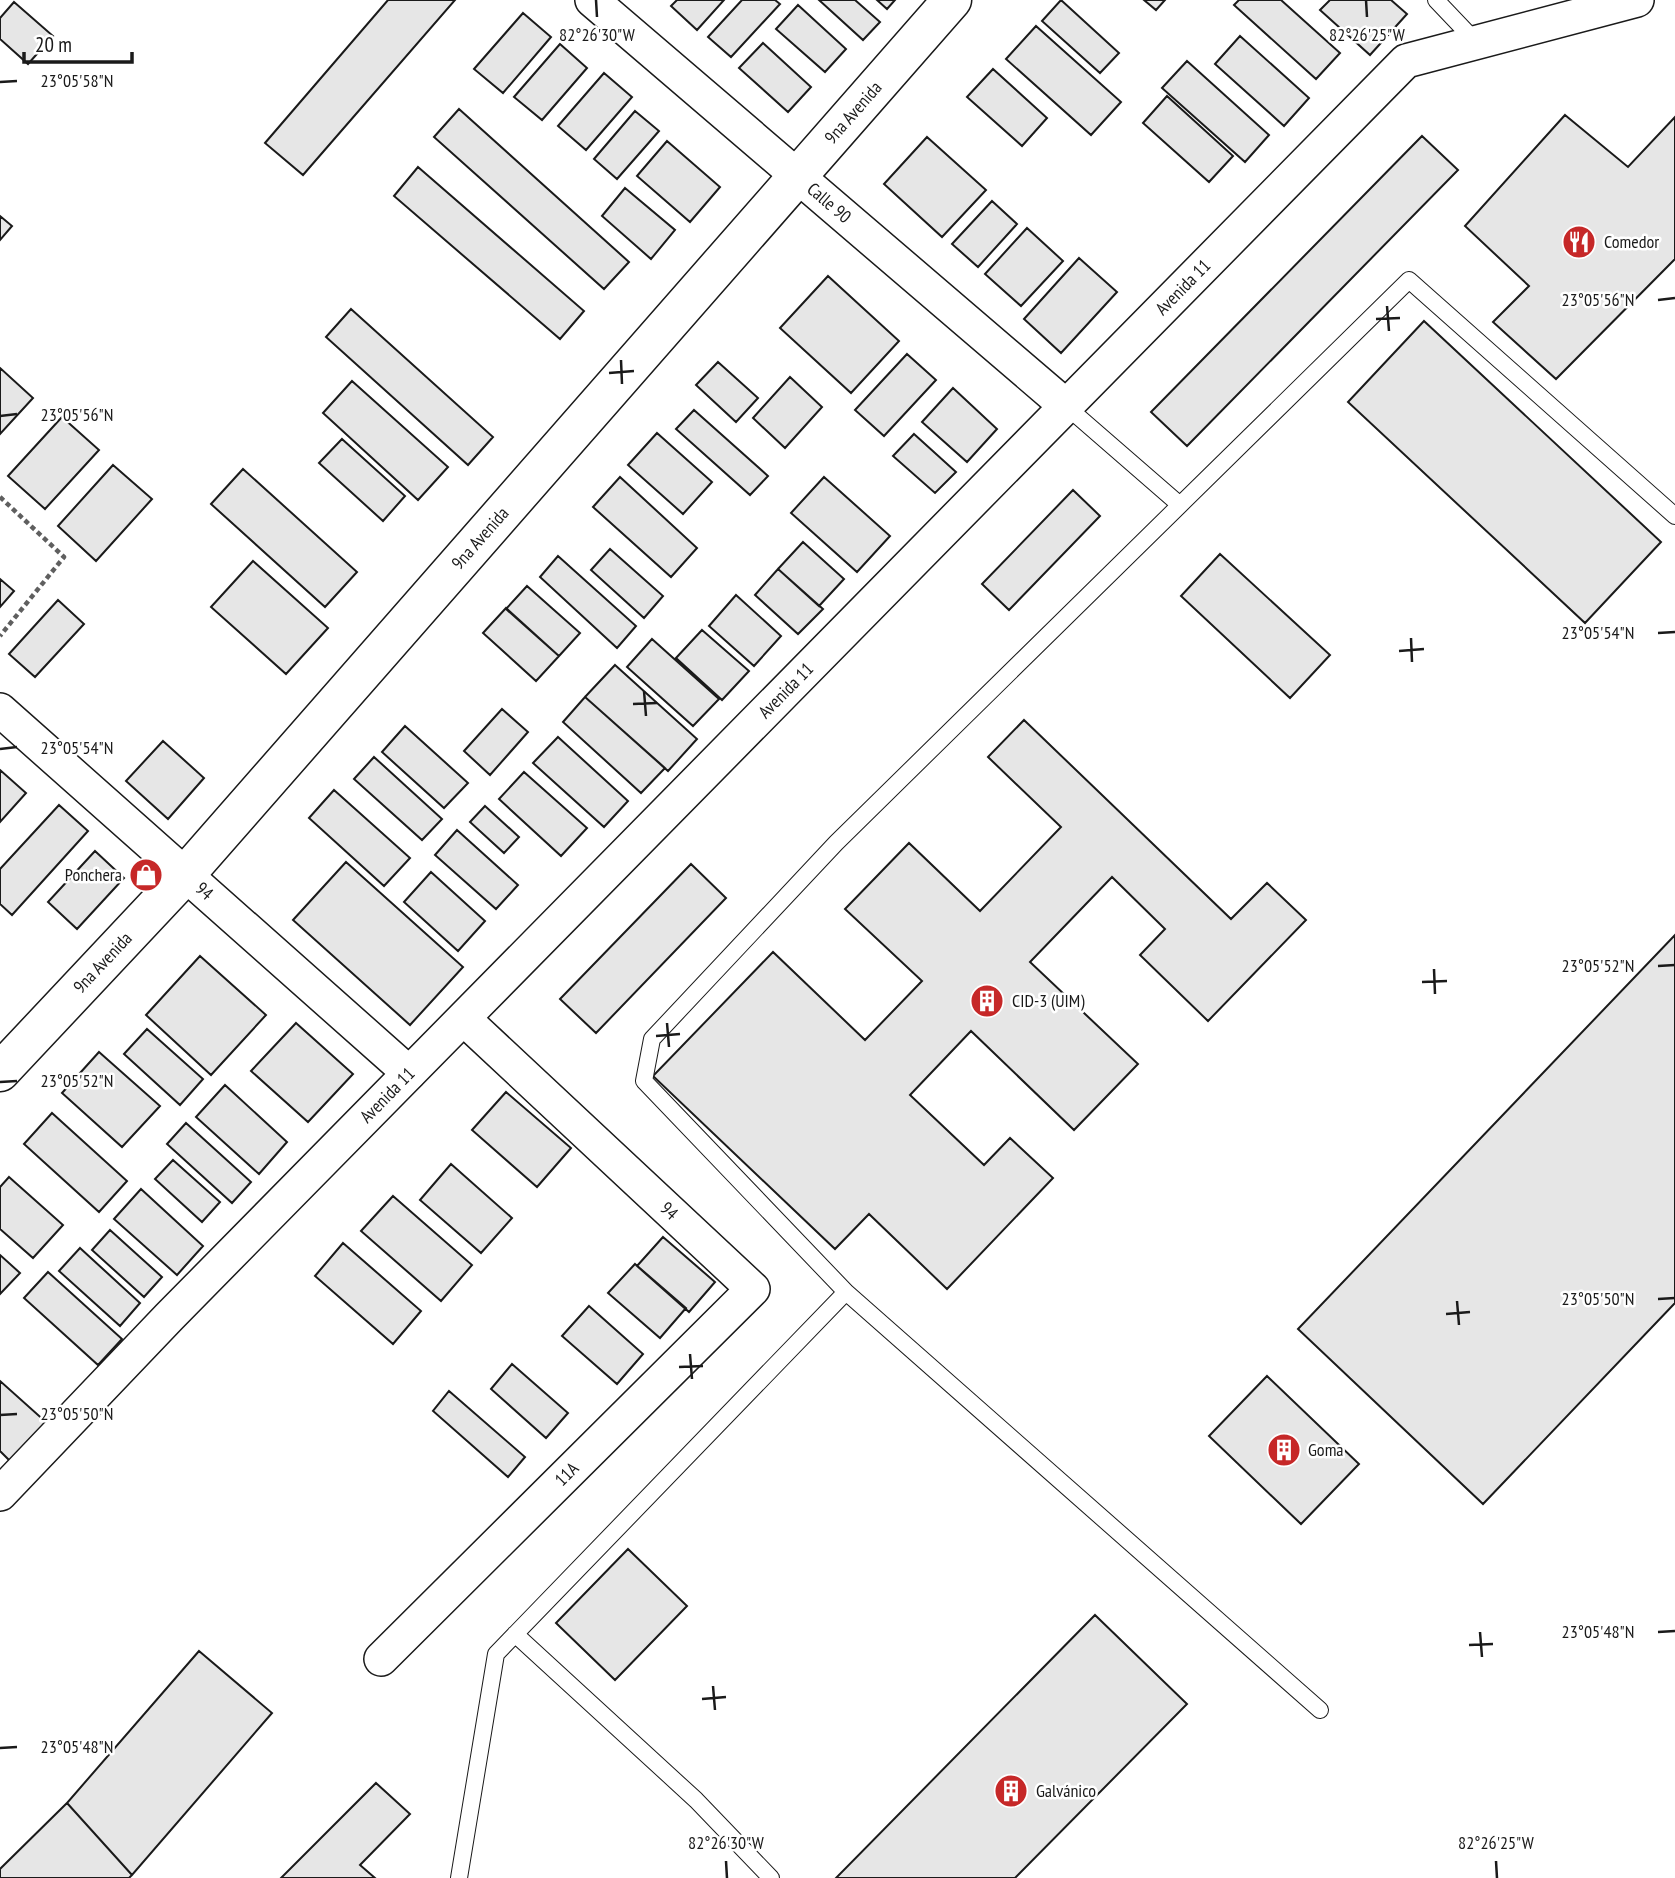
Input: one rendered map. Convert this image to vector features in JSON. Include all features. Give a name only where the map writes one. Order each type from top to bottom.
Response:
[{"type":"main road","name":"9na Avenida","points":[[0,1072],[186,874],[951,0]]},
{"type":"street","name":"Calle 90","points":[[592,0],[1066,406]]},
{"type":"street","name":"Avenida 11","points":[[0,1494],[169,1317],[1406,61],[1637,0]]},
{"type":"street","name":"94","points":[[0,710],[409,1073]]},
{"type":"street","name":"94","points":[[464,1019],[753,1289]]},
{"type":"street","name":"11A","points":[[381,1659],[753,1289]]},
{"type":"lane","points":[[1436,0],[1476,42]]},
{"type":"lane","points":[[1320,1710],[846,1292],[644,1081],[652,1039],[836,843],[1409,281],[1675,516]]},
{"type":"lane","points":[[1066,406],[1180,505]]},
{"type":"lane","points":[[459,1878],[496,1654],[846,1292]]},
{"type":"lane","points":[[516,1634],[696,1800],[771,1878]]},
{"type":"path","points":[[0,497],[64,557],[0,636]]},
{"type":"building","points":[[388,0],[455,0],[303,175],[265,143]]},
{"type":"building","points":[[677,0],[724,0],[697,30],[671,6]]},
{"type":"building","points":[[742,0],[775,0],[780,4],[731,57],[708,37]]},
{"type":"building","points":[[819,0],[855,0],[880,22],[863,40]]},
{"type":"building","points":[[877,0],[895,0],[887,9]]},
{"type":"building","points":[[1061,0],[1119,53],[1100,73],[1042,21]]},
{"type":"building","points":[[1144,0],[1165,0],[1156,10]]},
{"type":"building","points":[[1239,0],[1281,0],[1340,53],[1316,79],[1234,5]]},
{"type":"building","points":[[1330,0],[1391,0],[1407,14],[1370,55],[1320,10]]},
{"type":"building","points":[[14,2],[53,36],[28,64],[0,39],[0,18]]},
{"type":"building","points":[[798,5],[846,49],[825,72],[776,29]]},
{"type":"building","points":[[523,13],[551,37],[503,93],[474,69]]},
{"type":"building","points":[[1036,26],[1121,102],[1091,135],[1006,59]]},
{"type":"building","points":[[1240,36],[1309,98],[1284,126],[1215,64]]},
{"type":"building","points":[[763,43],[811,87],[788,112],[739,68]]},
{"type":"building","points":[[560,44],[587,68],[542,120],[514,97]]},
{"type":"building","points":[[1187,61],[1269,135],[1245,162],[1162,88]]},
{"type":"building","points":[[993,69],[1047,118],[1022,146],[967,97]]},
{"type":"building","points":[[604,73],[632,97],[586,150],[558,126]]},
{"type":"building","points":[[1167,96],[1233,156],[1209,182],[1143,123]]},
{"type":"building","points":[[459,109],[629,262],[604,289],[434,137]]},
{"type":"building","points":[[635,111],[659,131],[617,179],[594,159]]},
{"type":"building","name":"Comedor","points":[[1565,115],[1628,167],[1675,117],[1675,259],[1556,379],[1493,322],[1529,286],[1465,226]]},
{"type":"building","points":[[1422,136],[1458,170],[1187,446],[1151,412]]},
{"type":"building","points":[[927,137],[986,190],[942,237],[884,184]]},
{"type":"building","points":[[667,141],[720,187],[690,222],[637,176]]},
{"type":"building","points":[[418,167],[584,311],[560,339],[394,196]]},
{"type":"building","points":[[625,188],[675,230],[651,259],[602,216]]},
{"type":"building","points":[[992,201],[1017,224],[978,267],[952,244]]},
{"type":"building","points":[[0,216],[12,226],[0,240]]},
{"type":"building","points":[[1027,228],[1063,261],[1021,306],[985,274]]},
{"type":"building","points":[[1079,258],[1117,292],[1061,353],[1024,319]]},
{"type":"building","points":[[828,276],[899,341],[851,393],[780,328]]},
{"type":"building","points":[[351,309],[493,437],[468,465],[326,337]]},
{"type":"building","points":[[1424,321],[1661,542],[1585,623],[1348,402]]},
{"type":"building","points":[[907,354],[936,380],[884,436],[855,410]]},
{"type":"building","points":[[718,362],[758,398],[736,422],[696,385]]},
{"type":"building","points":[[0,368],[33,398],[0,434]]},
{"type":"building","points":[[790,377],[822,407],[785,448],[753,418]]},
{"type":"building","points":[[352,381],[448,467],[418,500],[323,413]]},
{"type":"building","points":[[953,388],[997,429],[967,462],[922,422]]},
{"type":"building","points":[[694,410],[768,476],[750,495],[676,429]]},
{"type":"building","points":[[62,417],[99,450],[45,509],[8,476]]},
{"type":"building","points":[[657,433],[712,482],[683,514],[628,465]]},
{"type":"building","points":[[914,434],[956,472],[935,493],[893,456]]},
{"type":"building","points":[[342,439],[405,496],[383,521],[319,463]]},
{"type":"building","points":[[113,465],[152,499],[96,561],[58,526]]},
{"type":"building","points":[[243,469],[357,572],[325,607],[211,504]]},
{"type":"building","points":[[620,477],[697,548],[671,577],[593,507]]},
{"type":"building","points":[[824,477],[890,536],[857,572],[791,513]]},
{"type":"building","points":[[1073,490],[1100,516],[1009,610],[982,584]]},
{"type":"building","points":[[803,542],[844,579],[819,606],[778,569]]},
{"type":"building","points":[[610,549],[663,596],[644,618],[591,570]]},
{"type":"building","points":[[1220,554],[1330,655],[1290,698],[1181,596]]},
{"type":"building","points":[[558,556],[636,626],[617,648],[540,577]]},
{"type":"building","points":[[253,561],[328,628],[286,674],[211,607]]},
{"type":"building","points":[[778,569],[823,609],[798,634],[755,595]]},
{"type":"building","points":[[0,579],[14,591],[0,607]]},
{"type":"building","points":[[527,586],[580,633],[559,656],[506,609]]},
{"type":"building","points":[[736,595],[781,636],[754,666],[709,626]]},
{"type":"building","points":[[58,600],[84,624],[35,677],[9,654]]},
{"type":"building","points":[[506,608],[559,656],[536,681],[483,633]]},
{"type":"building","points":[[702,630],[749,671],[722,700],[676,658]]},
{"type":"building","points":[[652,639],[719,699],[693,726],[627,667]]},
{"type":"building","points":[[615,665],[697,739],[668,771],[585,697]]},
{"type":"building","points":[[585,697],[665,768],[641,793],[563,722]]},
{"type":"building","points":[[502,709],[528,732],[490,775],[464,751]]},
{"type":"building","name":"CID-3 (UIM)","points":[[1024,720],[1231,919],[1267,883],[1306,920],[1208,1021],[1140,955],[1165,929],[1112,877],[1030,962],[1138,1064],[1074,1130],[971,1031],[910,1095],[984,1165],[1010,1138],[1053,1178],[947,1289],[869,1214],[835,1249],[653,1076],[773,952],[865,1040],[922,981],[845,909],[909,843],[980,911],[1061,827],[988,757]]},
{"type":"building","points":[[405,726],[468,783],[444,808],[382,752]]},
{"type":"building","points":[[558,737],[628,801],[604,827],[533,763]]},
{"type":"building","points":[[163,741],[204,778],[168,819],[126,781]]},
{"type":"building","points":[[374,757],[442,819],[422,840],[354,779]]},
{"type":"building","points":[[0,770],[26,793],[0,822]]},
{"type":"building","points":[[524,772],[587,828],[561,856],[499,799]]},
{"type":"building","points":[[334,790],[410,858],[384,886],[309,818]]},
{"type":"building","points":[[59,805],[88,831],[12,915],[0,904],[0,869]]},
{"type":"building","points":[[485,806],[519,837],[504,853],[470,822]]},
{"type":"building","points":[[457,830],[518,885],[496,909],[435,855]]},
{"type":"building","points":[[95,851],[124,878],[77,929],[48,902]]},
{"type":"building","points":[[346,862],[463,967],[410,1025],[293,920]]},
{"type":"building","points":[[691,864],[726,898],[596,1033],[560,999]]},
{"type":"building","points":[[431,872],[485,921],[458,951],[404,902]]},
{"type":"building","points":[[1675,935],[1675,1303],[1483,1504],[1298,1329]]},
{"type":"building","points":[[200,956],[266,1015],[211,1075],[146,1015]]},
{"type":"building","points":[[296,1023],[353,1074],[308,1122],[251,1071]]},
{"type":"building","points":[[147,1029],[203,1079],[180,1105],[124,1054]]},
{"type":"building","points":[[99,1052],[160,1106],[122,1147],[62,1093]]},
{"type":"building","points":[[225,1085],[287,1142],[259,1174],[196,1117]]},
{"type":"building","points":[[506,1092],[571,1148],[537,1187],[472,1130]]},
{"type":"building","points":[[52,1113],[127,1181],[99,1212],[24,1144]]},
{"type":"building","points":[[186,1123],[251,1182],[232,1203],[167,1144]]},
{"type":"building","points":[[173,1160],[220,1202],[202,1222],[155,1179]]},
{"type":"building","points":[[451,1164],[512,1218],[481,1253],[420,1200]]},
{"type":"building","points":[[9,1177],[63,1225],[33,1258],[0,1229],[0,1187]]},
{"type":"building","points":[[141,1189],[203,1246],[177,1275],[114,1219]]},
{"type":"building","points":[[393,1196],[472,1265],[441,1301],[361,1231]]},
{"type":"building","points":[[110,1230],[162,1277],[144,1297],[92,1250]]},
{"type":"building","points":[[663,1237],[715,1282],[689,1312],[637,1266]]},
{"type":"building","points":[[343,1243],[421,1311],[393,1344],[315,1276]]},
{"type":"building","points":[[80,1248],[140,1303],[120,1326],[59,1271]]},
{"type":"building","points":[[0,1255],[20,1273],[0,1294]]},
{"type":"building","points":[[635,1264],[686,1308],[660,1338],[608,1293]]},
{"type":"building","points":[[48,1272],[122,1339],[98,1365],[24,1298]]},
{"type":"building","points":[[589,1306],[643,1354],[617,1384],[562,1336]]},
{"type":"building","points":[[512,1364],[568,1413],[546,1438],[491,1389]]},
{"type":"building","name":"Goma","points":[[1267,1376],[1359,1464],[1301,1524],[1209,1436]]},
{"type":"building","points":[[0,1381],[47,1423],[11,1462],[0,1451]]},
{"type":"building","points":[[449,1391],[525,1457],[508,1477],[433,1411]]},
{"type":"building","points":[[628,1549],[687,1606],[615,1680],[556,1623]]},
{"type":"building","name":"Galvánico","points":[[1095,1615],[1187,1704],[1015,1878],[836,1878]]},
{"type":"building","points":[[199,1651],[272,1713],[132,1875],[67,1803]]},
{"type":"building","points":[[376,1783],[410,1814],[360,1865],[375,1878],[281,1878]]},
{"type":"building","points":[[67,1803],[132,1875],[129,1878],[0,1878],[0,1869]]},
{"type":"place","name":"Comedor","points":[[1579,242]]},
{"type":"place","name":"Ponchera","points":[[146,875]]},
{"type":"place","name":"CID-3 (UIM)","points":[[987,1001]]},
{"type":"place","name":"Goma","points":[[1284,1450]]},
{"type":"place","name":"Galvánico","points":[[1011,1791]]}]
